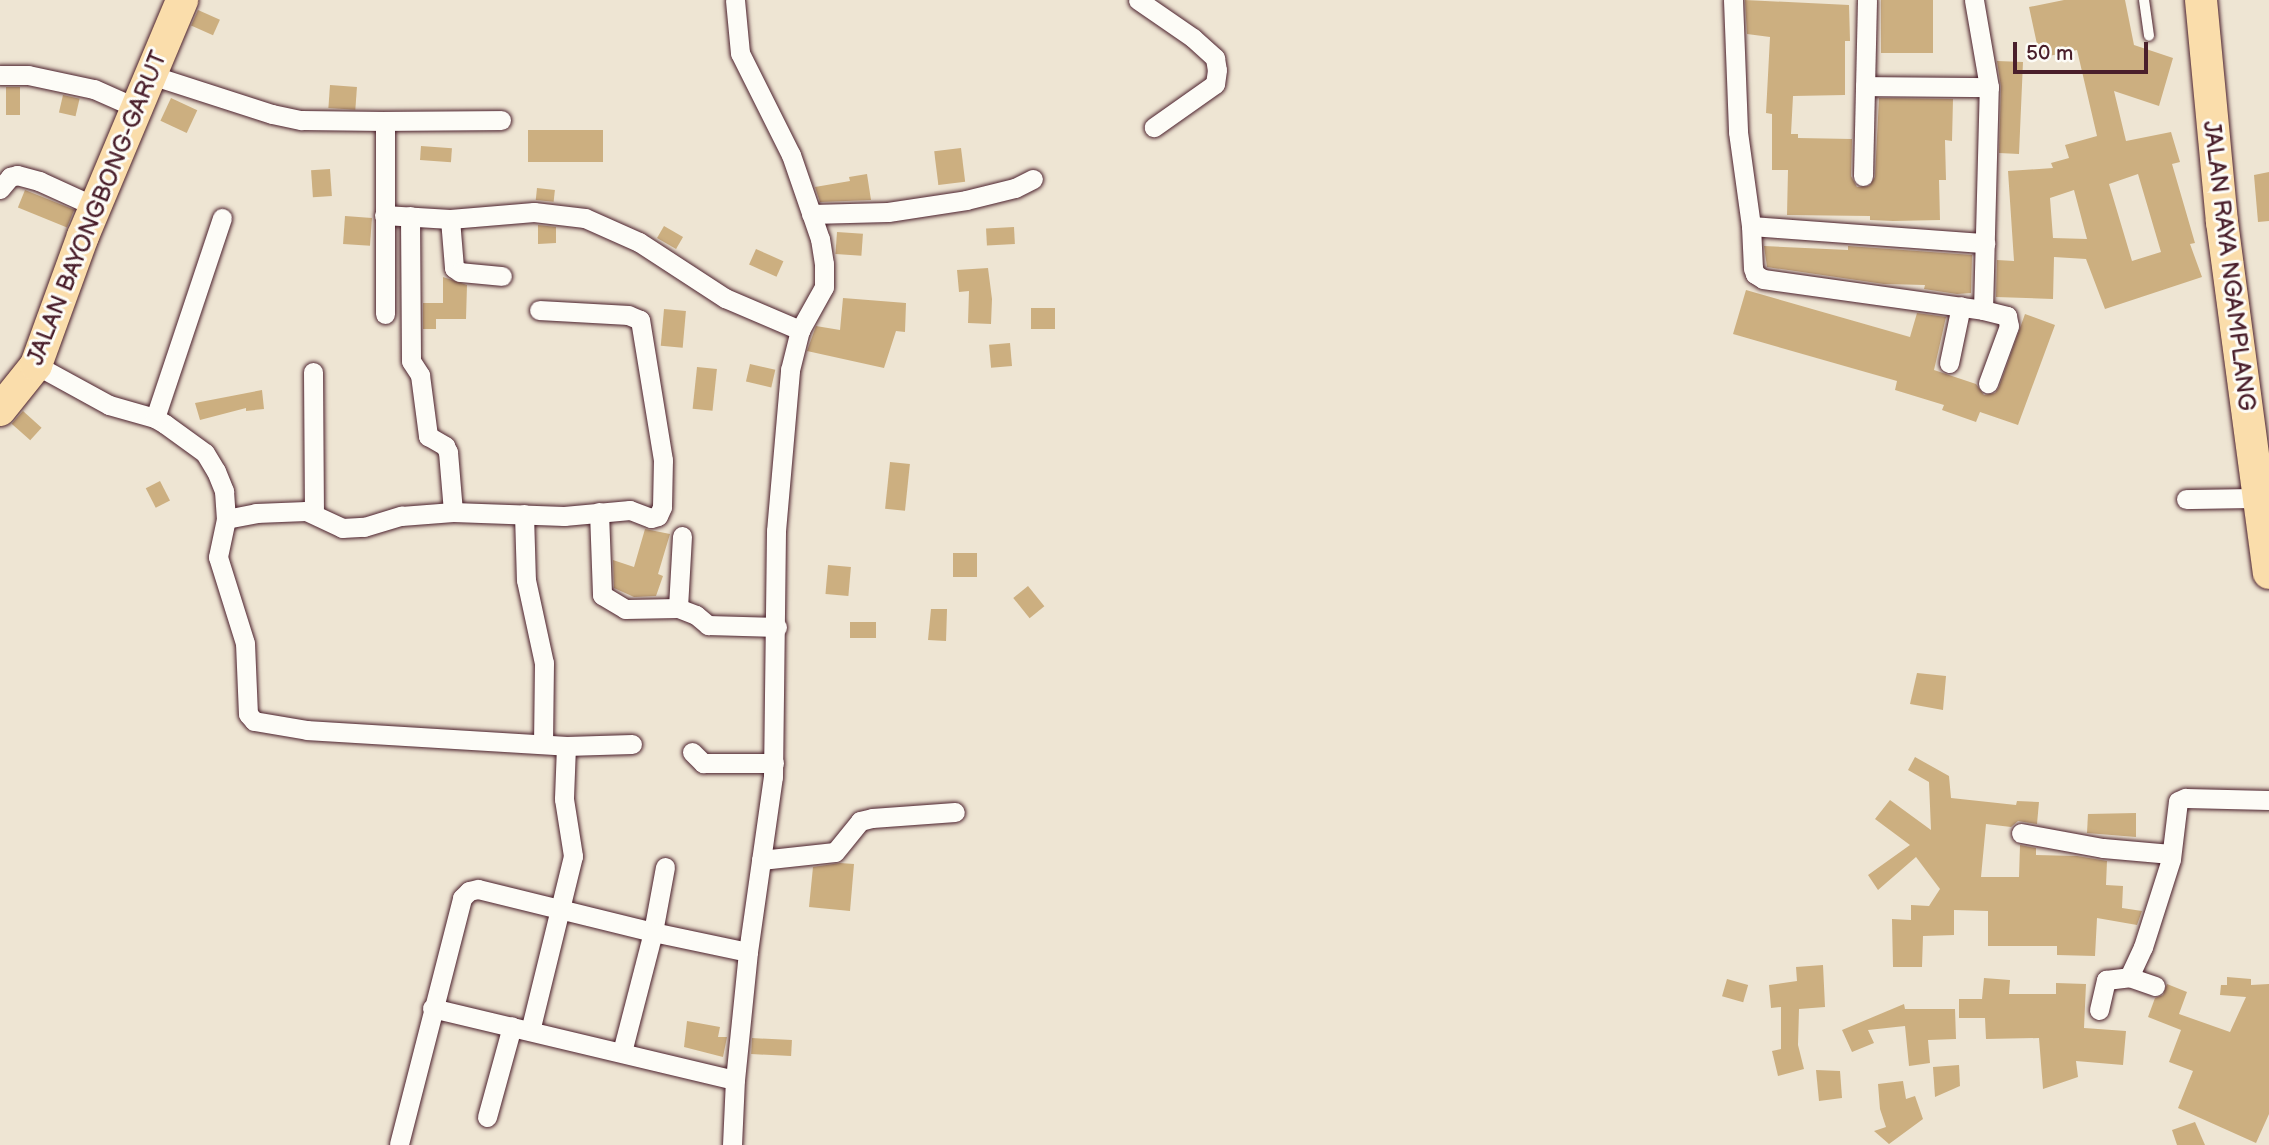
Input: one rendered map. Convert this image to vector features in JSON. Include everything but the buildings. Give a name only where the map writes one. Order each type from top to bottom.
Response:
[{"type":"main road","name":"JALAN BAYONGBONG-GARUT","points":[[0,410],[36,365],[96,207],[139,109],[182,0]]},
{"type":"main road","name":"JALAN RAYA NGAMPLANG","points":[[2200,0],[2222,222],[2269,573]]},
{"type":"street","points":[[732,1145],[735,1080],[748,952],[774,763],[779,479],[790,370],[800,330],[824,287],[824,264],[791,155],[740,53],[735,0]]},
{"type":"street","points":[[1138,0],[1192,38],[1215,58],[1217,69],[1215,84],[1154,127]]},
{"type":"street","points":[[1734,0],[1738,132],[1755,274],[1763,279],[1961,306],[2007,316],[2009,326],[1988,383]]},
{"type":"street","points":[[1863,176],[1867,0]]},
{"type":"street","points":[[1974,0],[1989,87],[1983,310]]},
{"type":"street","points":[[0,75],[28,75],[94,89],[139,109]]},
{"type":"street","points":[[151,75],[291,118],[385,121],[501,120]]},
{"type":"street","points":[[1865,86],[1989,87]]},
{"type":"street","points":[[385,121],[385,314]]},
{"type":"street","points":[[0,190],[10,177],[17,175],[39,181],[96,207]]},
{"type":"street","points":[[811,214],[888,212],[965,200],[1015,188],[1033,179]]},
{"type":"street","points":[[384,215],[450,219],[534,212],[596,221],[639,242],[725,298],[800,330]]},
{"type":"street","points":[[410,216],[411,361],[420,375],[428,436],[445,446],[448,452],[453,512]]},
{"type":"street","points":[[155,418],[222,218]]},
{"type":"street","points":[[450,219],[454,268],[460,272],[502,276]]},
{"type":"street","points":[[1751,226],[1984,243]]},
{"type":"street","points":[[1949,363],[1961,306]]},
{"type":"street","points":[[226,519],[256,513],[314,514],[342,528],[364,527],[401,516],[453,512],[564,516],[630,510],[653,519],[661,513],[663,460],[642,326],[633,316],[539,310]]},
{"type":"street","points":[[36,365],[109,405],[155,418],[189,439],[205,453],[224,491],[226,519],[218,557],[245,643],[248,714],[254,722],[307,730],[566,746],[632,744]]},
{"type":"street","points":[[313,372],[314,514]]},
{"type":"street","points":[[2186,499],[2258,498]]},
{"type":"street","points":[[599,512],[602,595],[625,609],[678,608],[696,615],[708,625],[777,627]]},
{"type":"street","points":[[524,514],[526,580],[544,663],[543,744]]},
{"type":"street","points":[[678,608],[682,536]]},
{"type":"street","points":[[487,1117],[521,1028],[560,911],[573,856],[564,799],[566,746]]},
{"type":"street","points":[[692,752],[703,763],[774,763]]},
{"type":"street","points":[[2129,977],[2143,947],[2171,854],[2175,815],[2180,800],[2269,800]]},
{"type":"street","points":[[761,860],[835,852],[860,821],[872,818],[955,812]]},
{"type":"street","points":[[2021,833],[2103,848],[2171,854]]},
{"type":"street","points":[[622,1052],[653,932],[665,867]]},
{"type":"street","points":[[399,1144],[432,1008],[465,894],[478,889],[560,911],[748,952]]},
{"type":"street","points":[[2099,1010],[2106,980],[2129,977],[2155,986]]},
{"type":"street","points":[[432,1008],[735,1080]]},
{"type":"lane","points":[[2144,0],[2149,36]]}]
